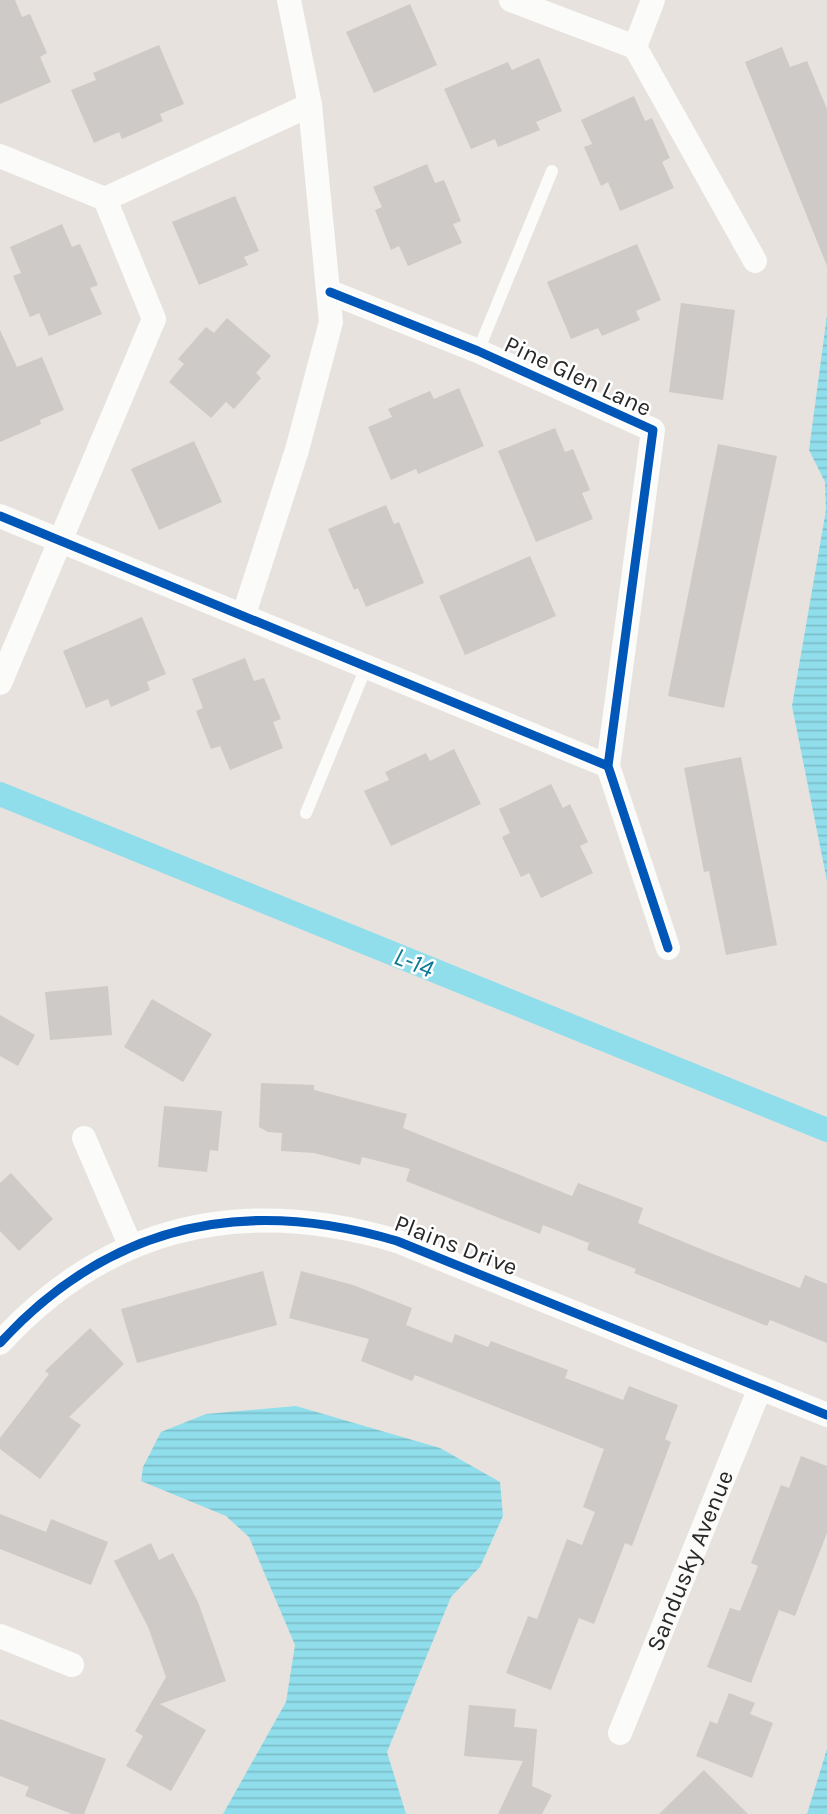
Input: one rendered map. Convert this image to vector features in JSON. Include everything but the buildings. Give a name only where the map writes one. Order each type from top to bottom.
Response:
[{"type":"street","points":[[244,614],[298,450],[331,322],[310,105],[289,0]]},
{"type":"street","points":[[511,0],[635,47],[755,261]]},
{"type":"street","points":[[635,47],[653,0]]},
{"type":"street","points":[[105,199],[310,105]]},
{"type":"street","points":[[0,156],[105,199],[154,319],[0,683]]},
{"type":"street","name":"Pine Glen Lane","points":[[330,292],[478,351],[653,430],[608,766],[668,948]]},
{"type":"street","points":[[0,516],[61,538],[608,766]]},
{"type":"street","points":[[84,1138],[131,1247]]},
{"type":"street","name":"Plains Drive","points":[[0,1343],[23,1318],[62,1286],[131,1247],[214,1223],[265,1219],[349,1227],[397,1241],[827,1415]]},
{"type":"street","name":"Sandusky Avenue","points":[[620,1734],[760,1388]]},
{"type":"street","points":[[0,1636],[72,1665]]},
{"type":"lane","points":[[478,351],[552,171]]},
{"type":"lane","points":[[306,813],[367,665]]},
{"type":"water","points":[[827,315],[827,881],[792,706],[826,510],[825,482],[809,450]]},
{"type":"water","points":[[296,1406],[440,1448],[500,1482],[503,1516],[480,1567],[451,1597],[387,1752],[406,1814],[223,1814],[286,1702],[295,1645],[249,1537],[226,1516],[141,1481],[143,1467],[161,1432],[206,1414]]},
{"type":"water","points":[[827,1749],[827,1814],[807,1814]]},
{"type":"waterway","name":"L-14","points":[[0,794],[827,1130]]},
{"type":"cycle path","points":[[330,292],[478,351],[653,430],[608,766],[668,948]]},
{"type":"cycle path","points":[[0,516],[608,766]]},
{"type":"cycle path","points":[[0,1343],[42,1302],[87,1270],[134,1246],[183,1230],[234,1222],[286,1221],[341,1228],[397,1241],[827,1415]]}]
